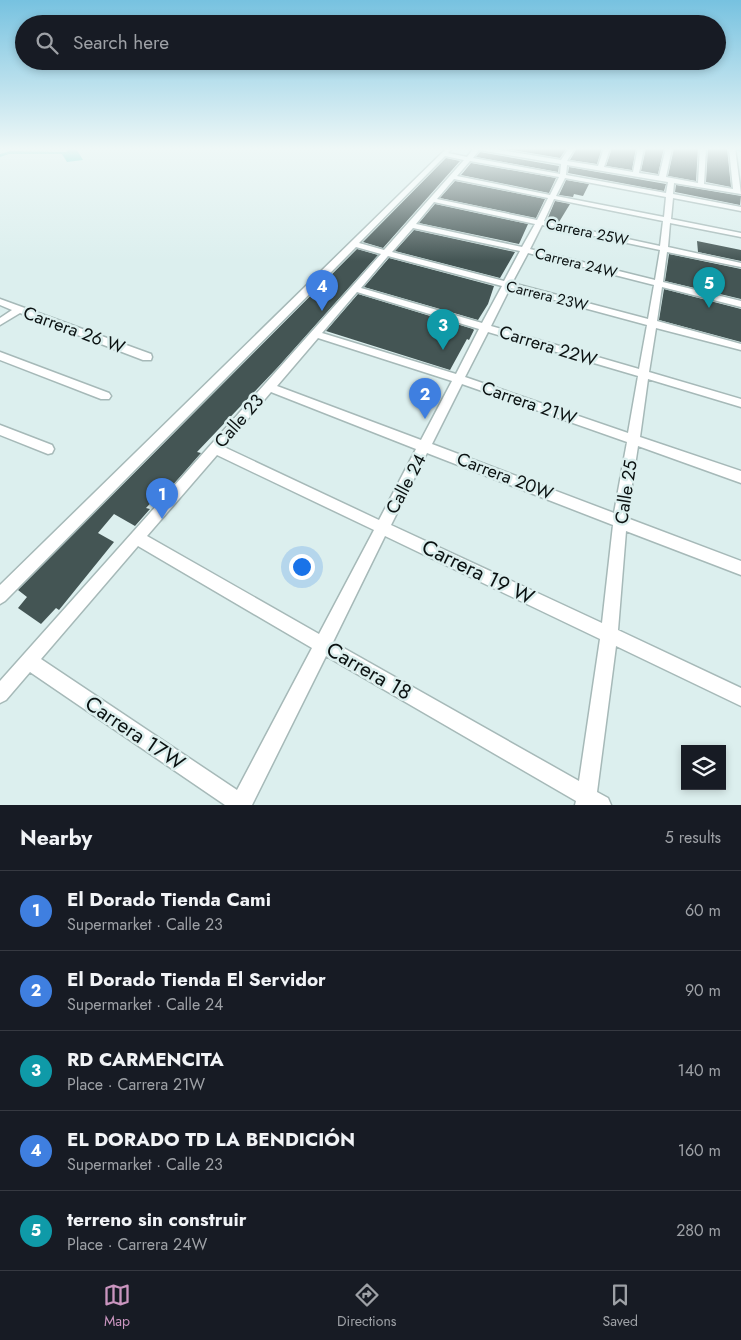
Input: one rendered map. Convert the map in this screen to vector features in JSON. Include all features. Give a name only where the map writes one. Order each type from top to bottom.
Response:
[{"type":"street","points":[[0,596],[412,186]]},
{"type":"street","name":"Calle 23","points":[[0,694],[446,186]]},
{"type":"street","points":[[495,186],[741,235]]},
{"type":"street","name":"Calle 24","points":[[241,805],[558,186]]},
{"type":"street","points":[[614,186],[741,209]]},
{"type":"street","name":"Calle 25","points":[[591,802],[620,521],[634,440],[650,322],[668,220],[669,196],[667,186]]},
{"type":"street","points":[[701,186],[739,192]]},
{"type":"street","name":"Carrera 25W","points":[[433,200],[741,265]]},
{"type":"street","name":"Carrera 24W","points":[[411,225],[525,250],[741,304]]},
{"type":"street","name":"Carrera 23W","points":[[354,244],[741,347]]},
{"type":"street","name":"Carrera 22W","points":[[355,289],[741,403]]},
{"type":"street","points":[[0,312],[10,306]]},
{"type":"street","points":[[0,322],[10,306]]},
{"type":"street","name":"Carrera 26 W","points":[[10,306],[147,357]]},
{"type":"street","name":"Carrera 21W","points":[[315,334],[460,379],[741,477]]},
{"type":"street","points":[[0,356],[105,396]]},
{"type":"street","name":"Carrera 20W","points":[[269,387],[741,568]]},
{"type":"street","points":[[0,430],[48,450]]},
{"type":"street","name":"Carrera 19 W","points":[[215,449],[741,698]]},
{"type":"street","name":"Carrera 18","points":[[137,538],[324,645],[591,802]]},
{"type":"street","name":"Carrera 17W","points":[[29,661],[241,805]]},
{"type":"building","points":[[419,186],[438,186],[383,248],[363,242]]},
{"type":"building","points":[[451,186],[478,186],[545,199],[536,218],[440,198]]},
{"type":"building","points":[[513,186],[552,186],[549,193]]},
{"type":"building","points":[[563,186],[588,186],[583,196],[574,194],[573,197],[559,195]]},
{"type":"building","points":[[635,186],[666,186],[664,191]]},
{"type":"building","points":[[676,186],[679,186],[741,196],[740,205],[675,192]]},
{"type":"building","points":[[555,201],[570,204],[559,222],[547,220]]},
{"type":"building","points":[[435,204],[528,224],[519,244],[419,223]]},
{"type":"building","points":[[414,230],[515,252],[500,278],[395,251]]},
{"type":"building","points":[[697,241],[741,250],[741,261],[698,252]]},
{"type":"building","points":[[357,249],[378,255],[278,367],[197,452],[201,453],[172,486],[166,490],[164,489],[146,508],[150,509],[135,526],[114,514],[98,533],[114,542],[59,610],[56,608],[41,624],[18,608],[27,597],[18,590]]},
{"type":"building","points":[[669,254],[741,269],[741,299],[665,281]]},
{"type":"building","points":[[389,258],[494,286],[488,304],[478,320],[364,287]]},
{"type":"building","points":[[664,289],[741,309],[741,342],[659,320]]},
{"type":"building","points":[[358,294],[474,330],[450,370],[326,331]]},
{"type":"place","name":"terreno sin construir","points":[[709,308]]},
{"type":"place","name":"EL DORADO TD LA BENDICIÓN","points":[[322,311]]},
{"type":"place","name":"RD CARMENCITA","points":[[443,350]]},
{"type":"place","name":"El Dorado Tienda El Servidor","points":[[425,419]]},
{"type":"place","name":"El Dorado Tienda Cami","points":[[162,519]]}]
